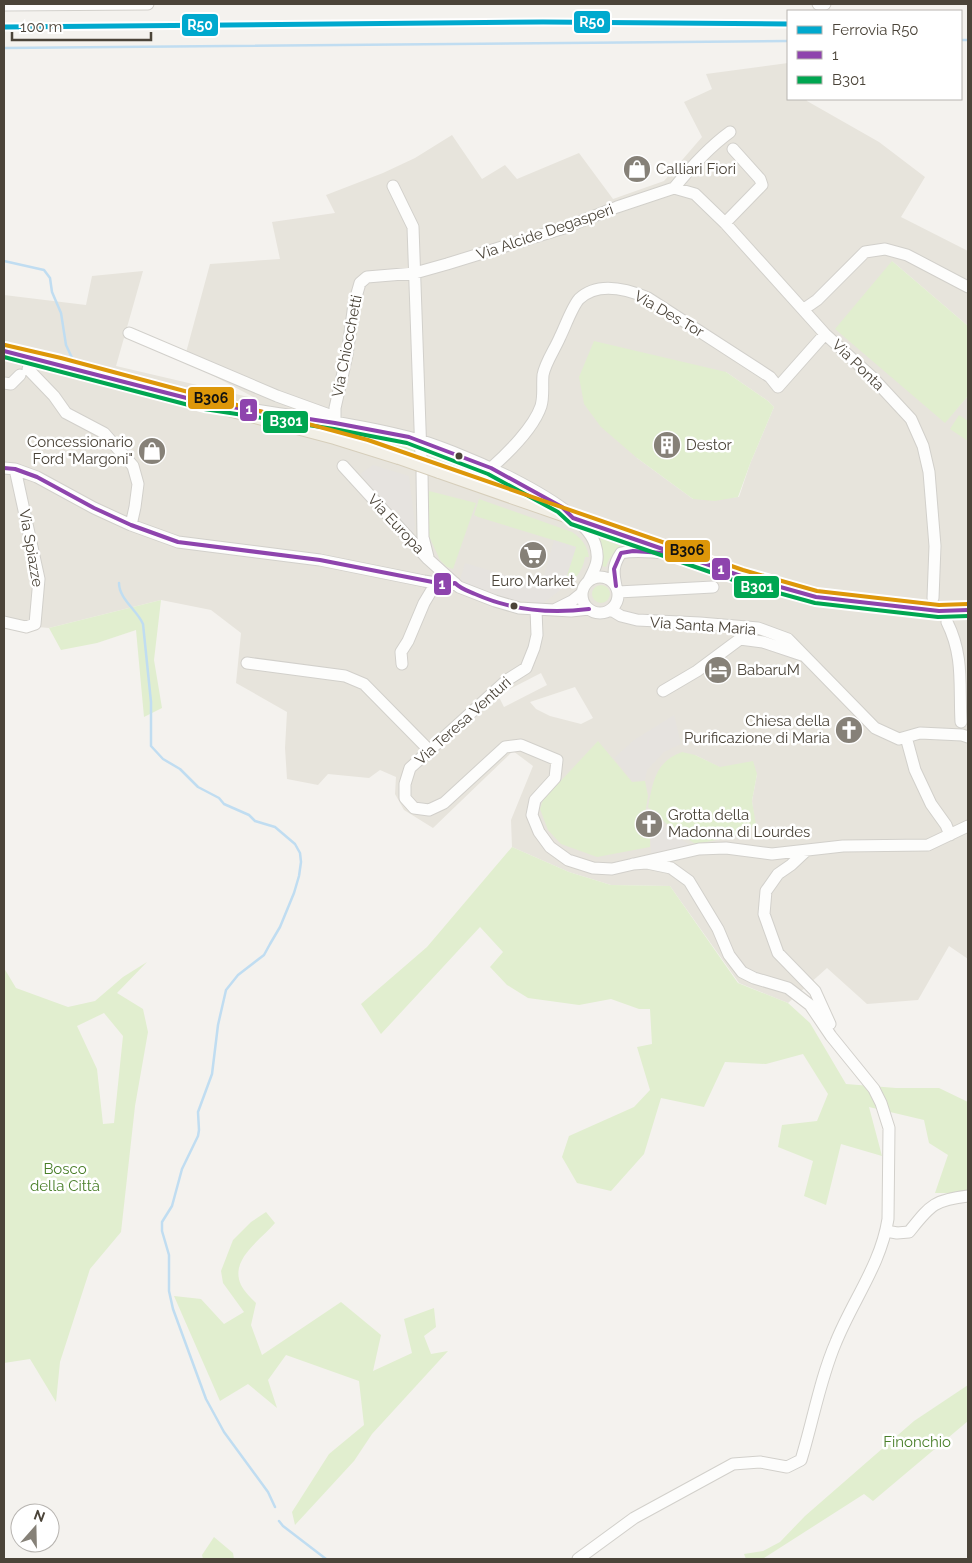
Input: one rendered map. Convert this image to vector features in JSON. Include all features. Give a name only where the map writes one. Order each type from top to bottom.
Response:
[{"type":"main road","points":[[4,351],[206,403],[399,457],[672,553],[741,576],[816,597],[938,611],[968,610]]},
{"type":"street","points":[[4,5],[148,4]]},
{"type":"street","points":[[818,4],[825,4]]},
{"type":"street","points":[[674,188],[694,163],[716,142],[730,132]]},
{"type":"street","points":[[725,223],[762,185],[760,179],[734,149]]},
{"type":"street","points":[[393,186],[413,227],[422,456]]},
{"type":"street","name":"Via Ponta","points":[[674,188],[695,194],[725,223],[825,334],[895,401],[911,419],[923,446],[929,472],[935,546],[934,598]]},
{"type":"street","name":"Via Alcide Degasperi","points":[[415,273],[564,228],[674,188]]},
{"type":"street","points":[[804,309],[817,300],[865,252],[885,249],[907,255],[968,287]]},
{"type":"street","name":"Via Chiocchetti","points":[[335,416],[347,355],[354,304],[360,283],[367,277],[415,273]]},
{"type":"street","name":"Via Des Tor","points":[[491,468],[510,451],[535,417],[541,405],[543,373],[579,300],[595,290],[606,288],[631,291],[648,298],[770,377],[778,387],[825,334]]},
{"type":"street","points":[[129,332],[277,396],[335,416],[422,441],[491,468],[550,500],[585,529],[594,542],[597,554],[597,567],[584,586],[582,593],[583,602],[589,610]]},
{"type":"street","points":[[4,383],[11,384],[24,372],[54,396],[66,413],[104,433],[133,466],[138,484],[131,525]]},
{"type":"street","points":[[206,403],[335,416]]},
{"type":"street","name":"Via Europa","points":[[343,466],[428,559],[459,587],[495,602],[536,610]]},
{"type":"street","name":"Via Spiazze","points":[[9,468],[37,477],[94,508],[131,525],[178,542],[320,560],[448,585],[455,583]]},
{"type":"street","name":"Via Spiazze","points":[[4,622],[26,627],[36,624],[39,592],[36,561],[9,468]]},
{"type":"street","points":[[422,473],[423,537],[428,559]]},
{"type":"street","points":[[536,610],[589,610],[596,613],[604,613],[615,605],[617,589],[613,573],[615,562],[621,553],[635,550],[672,553]]},
{"type":"street","points":[[589,580],[601,576],[612,581],[617,589]]},
{"type":"street","points":[[402,664],[401,652],[408,641],[424,603],[436,583]]},
{"type":"street","points":[[617,589],[713,588]]},
{"type":"street","points":[[553,611],[572,601],[582,593]]},
{"type":"street","name":"Via Teresa Venturi","points":[[536,610],[537,634],[526,668],[507,680],[410,768],[405,784],[405,798],[414,808],[429,810],[444,803],[505,747],[521,745],[557,760],[555,778],[535,800],[532,815],[539,832],[550,847],[568,860],[593,868],[612,868],[633,864]]},
{"type":"street","name":"Via Santa Maria","points":[[610,610],[621,616],[637,620],[758,628],[788,639],[876,728],[899,739],[906,737]]},
{"type":"street","points":[[946,622],[955,638],[965,718],[956,734]]},
{"type":"street","points":[[663,692],[697,671],[740,638],[763,642],[802,655]]},
{"type":"street","points":[[247,663],[345,676],[364,684],[429,750]]},
{"type":"street","points":[[950,835],[946,825],[931,804],[915,770],[906,737],[920,733],[956,734],[968,737]]},
{"type":"street","points":[[633,864],[699,849],[726,848],[772,854],[843,846],[928,845],[968,826]]},
{"type":"street","points":[[807,850],[778,874],[766,891],[764,914],[778,953],[815,991],[830,1026],[831,1036]]},
{"type":"street","points":[[578,1559],[634,1518],[733,1464],[760,1462],[788,1467],[801,1460],[836,1342],[871,1274],[886,1231],[888,1219],[889,1128],[882,1103],[874,1089],[831,1036],[810,1005],[788,988],[754,978],[742,972],[730,955],[718,929],[689,881],[671,868],[647,863],[633,864]]},
{"type":"street","points":[[886,1231],[897,1233],[909,1232],[925,1213],[941,1200],[968,1196]]},
{"type":"shaded area","points":[[787,63],[787,100],[806,100],[879,142],[925,177],[901,217],[968,251],[968,326],[892,261],[945,422],[968,396],[968,959],[949,946],[918,1000],[867,1004],[827,968],[788,1003],[739,983],[670,886],[611,885],[569,872],[512,847],[511,820],[533,766],[513,751],[433,828],[404,810],[395,794],[396,777],[380,770],[369,778],[328,774],[318,785],[287,779],[285,748],[287,712],[236,683],[241,633],[211,610],[161,600],[49,628],[4,624],[4,295],[86,305],[92,276],[143,271],[116,366],[257,399],[184,360],[210,264],[280,259],[272,222],[335,213],[326,195],[383,173],[415,158],[452,135],[482,179],[505,165],[517,179],[579,153],[613,199],[664,181],[702,137],[684,102],[712,89],[706,74]],"holes":[[[726,372],[774,407],[750,464],[739,497],[693,499],[637,458]],[[541,673],[547,685],[504,707],[498,695]],[[575,687],[593,718],[581,724],[550,716],[536,709],[530,702]],[[695,755],[719,767],[757,774],[752,801],[755,825]]]},
{"type":"shaded area","points":[[373,465],[409,476],[415,525],[413,537],[360,474]]},
{"type":"shaded area","points":[[554,540],[576,547],[563,588],[543,603],[509,600],[459,583],[465,563],[541,586]]},
{"type":"shaded area","points":[[674,715],[681,744],[664,752],[647,770],[645,780],[632,781],[614,758],[634,740]]},
{"type":"shaded area","points":[[657,820],[675,836],[692,846],[651,855],[651,821]]},
{"type":"green space","points":[[892,261],[968,326],[968,396],[945,423],[835,329]]},
{"type":"green space","name":"Destor","points":[[594,341],[726,372],[774,407],[738,497],[715,501],[693,499],[637,458],[601,427],[584,404],[579,377]]},
{"type":"green space","points":[[959,415],[968,421],[968,441],[950,429]]},
{"type":"green space","points":[[295,419],[403,440],[415,450],[416,454],[349,433]]},
{"type":"green space","points":[[436,451],[455,457],[548,502],[429,459],[432,452]]},
{"type":"green space","points":[[429,491],[476,503],[453,569],[447,567],[440,560],[428,534],[426,507]]},
{"type":"green space","points":[[479,499],[576,535],[585,546],[589,557],[585,557],[578,575],[563,588],[576,547],[478,517],[474,515]]},
{"type":"green space","points":[[596,536],[623,547],[612,555],[606,567],[598,565]]},
{"type":"green space","points":[[601,585],[607,588],[610,594],[607,600],[601,603],[595,600],[592,594],[595,588]]},
{"type":"green space","points":[[161,600],[154,660],[162,708],[144,717],[136,630],[97,643],[61,650],[49,628]]},
{"type":"green space","points":[[598,741],[632,782],[645,781],[648,796],[645,814],[650,819],[650,847],[597,857],[561,844],[548,830],[540,809],[543,800]]},
{"type":"green space","points":[[682,752],[695,755],[720,767],[753,761],[757,774],[752,801],[756,825],[732,837],[696,844],[677,833],[648,807],[654,781],[661,767],[673,756]]},
{"type":"green space","points":[[512,847],[569,872],[611,885],[670,886],[738,983],[788,1003],[810,1023],[846,1084],[896,1088],[939,1088],[968,1102],[968,1193],[935,1193],[948,1155],[929,1143],[924,1120],[869,1107],[882,1156],[841,1144],[826,1205],[804,1196],[813,1161],[778,1147],[782,1125],[817,1121],[828,1094],[803,1054],[766,1064],[725,1062],[704,1107],[661,1098],[644,1154],[611,1191],[577,1183],[562,1157],[569,1136],[634,1107],[650,1090],[637,1047],[652,1044],[650,1009],[639,1009],[611,999],[579,1005],[528,998],[507,985],[490,967],[503,952],[480,927],[381,1034],[361,1004],[427,947]]},
{"type":"green space","name":"Bosco della Città","points":[[147,962],[117,993],[143,1009],[148,1032],[135,1106],[121,1232],[90,1269],[60,1362],[56,1402],[30,1359],[4,1363],[4,968],[16,988],[68,1007],[95,1001],[123,977]],"holes":[[[104,1013],[123,1036],[114,1123],[103,1124],[97,1069],[77,1026]]]},
{"type":"green space","points":[[266,1212],[275,1223],[243,1258],[238,1276],[242,1287],[256,1303],[251,1325],[262,1355],[341,1302],[381,1335],[373,1371],[412,1353],[404,1319],[434,1308],[436,1327],[424,1336],[431,1354],[448,1351],[372,1434],[354,1461],[295,1525],[292,1512],[329,1454],[364,1425],[359,1381],[286,1355],[268,1380],[277,1408],[248,1384],[220,1401],[174,1296],[201,1299],[224,1324],[244,1312],[223,1283],[221,1271],[233,1240],[251,1222]]},
{"type":"green space","name":"Finonchio","points":[[968,1385],[968,1421],[873,1501],[864,1494],[764,1558],[746,1559],[744,1554],[763,1551],[780,1542],[805,1516],[914,1421]]},
{"type":"green space","points":[[214,1537],[233,1553],[234,1559],[203,1559],[202,1555]]},
{"type":"waterway","points":[[962,40],[968,40]]},
{"type":"waterway","points":[[4,48],[787,41]]},
{"type":"waterway","points":[[4,261],[44,270],[50,278],[52,292],[61,313],[66,345],[73,360]]},
{"type":"waterway","points":[[119,583],[122,594],[143,624],[151,702],[151,746],[163,759],[180,769],[198,787],[219,798],[224,804],[249,815],[255,821],[275,827],[295,844],[300,853],[299,876],[280,927],[264,955],[238,975],[226,990],[218,1025],[212,1074],[198,1112],[198,1136],[182,1169],[172,1206],[162,1222],[162,1231],[169,1255],[169,1291],[173,1309],[206,1399],[224,1432],[268,1492],[275,1507]]},
{"type":"waterway","points":[[279,1521],[326,1559]]},
{"type":"rail line","name":"R50","points":[[4,27],[543,22],[787,24]]},
{"type":"transit line","name":"B306","points":[[5,345],[61,358],[368,440],[743,570],[817,591],[939,605],[968,604]]},
{"type":"transit line","name":"1","points":[[4,351],[206,403],[335,423],[409,437],[491,468],[562,507],[573,518],[741,576],[816,597],[939,611],[968,610]]},
{"type":"transit line","name":"B301","points":[[4,357],[204,409],[334,429],[407,443],[488,474],[558,512],[571,524],[739,582],[815,603],[938,617],[968,616]]},
{"type":"transit line","name":"1","points":[[4,468],[15,469],[37,477],[94,508],[131,525],[178,542],[320,560],[448,585],[455,583],[465,590],[517,607],[545,611],[589,609]]},
{"type":"transit line","name":"1","points":[[616,586],[614,569],[621,553],[633,551],[663,553]]},
{"type":"place","name":"Calliari Fiori","points":[[637,169]]},
{"type":"place","name":"Destor","points":[[667,445]]},
{"type":"place","name":"Concessionario Ford \"Margoni\"","points":[[152,451]]},
{"type":"place","name":"Euro Market","points":[[533,555]]},
{"type":"place","name":"BabaruM","points":[[718,670]]},
{"type":"place","name":"Chiesa della Purificazione di Maria","points":[[849,730]]},
{"type":"place","name":"Grotta della Madonna di Lourdes","points":[[649,824]]}]
